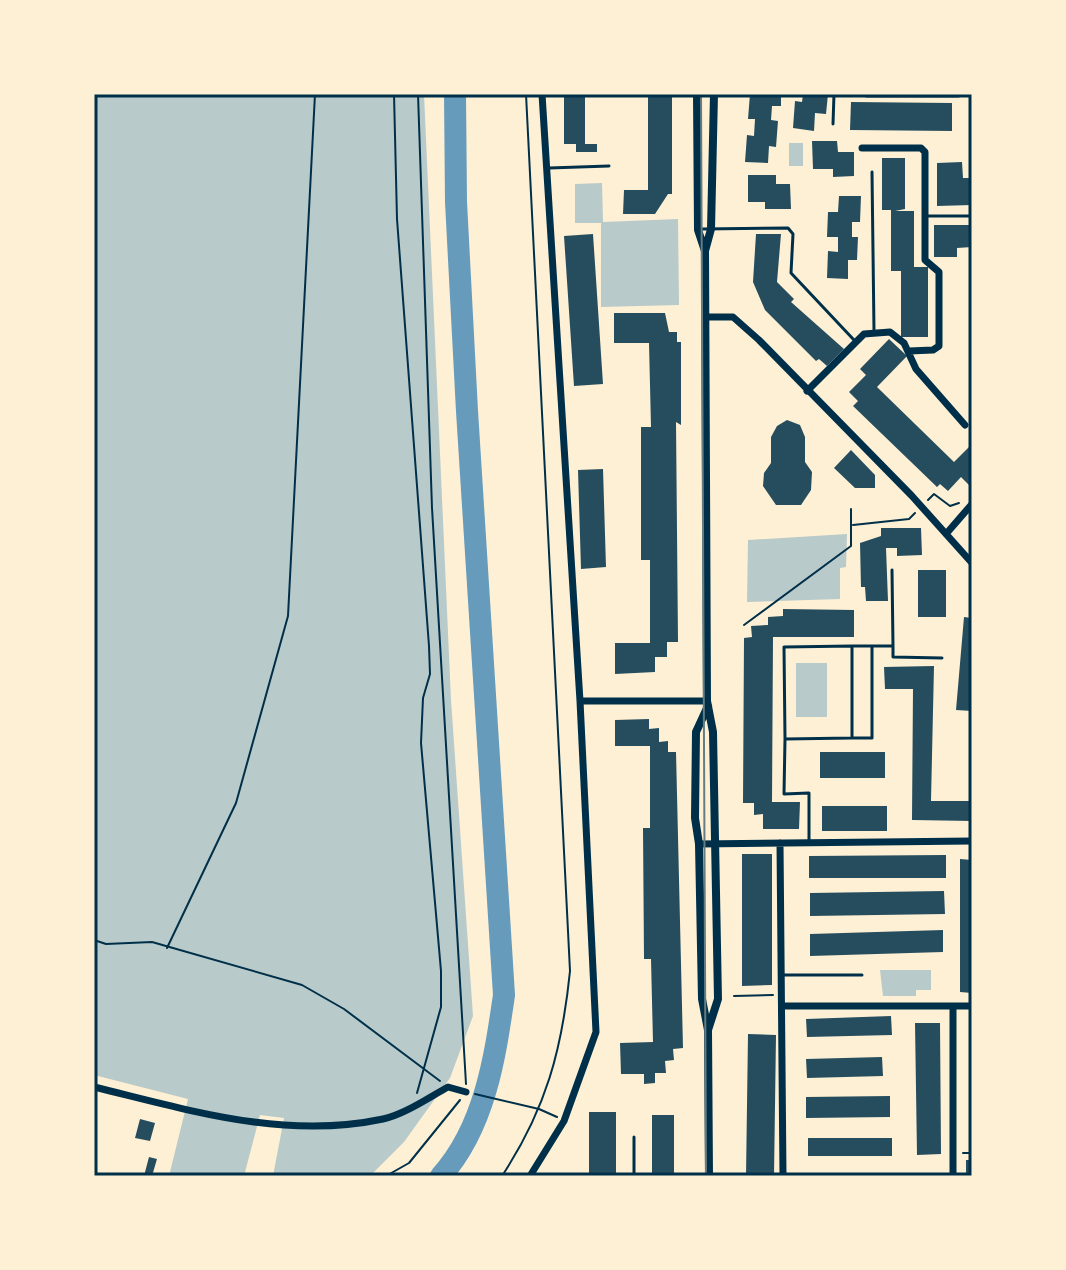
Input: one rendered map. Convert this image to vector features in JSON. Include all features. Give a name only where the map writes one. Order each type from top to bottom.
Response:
[{"type":"street","points":[[530,1176],[564,1121],[596,1032],[580,701],[542,94]]},
{"type":"street","points":[[697,94],[698,230],[705,251]]},
{"type":"street","points":[[708,1030],[718,999],[713,732],[707,703],[705,317],[705,251],[711,229],[714,94]]},
{"type":"street","points":[[867,94],[958,94]]},
{"type":"street","points":[[862,148],[921,148],[925,152],[922,216],[925,260],[939,272],[939,346],[933,350],[909,351]]},
{"type":"street","points":[[705,317],[733,317],[972,563]]},
{"type":"street","points":[[807,391],[856,341],[874,331],[890,332],[909,351],[916,369],[965,425]]},
{"type":"street","points":[[946,534],[972,504]]},
{"type":"street","points":[[580,701],[707,703]]},
{"type":"street","points":[[707,703],[696,732],[695,818],[699,844],[702,999],[708,1030],[709,1176]]},
{"type":"street","points":[[699,844],[972,841]]},
{"type":"street","points":[[780,843],[783,1176]]},
{"type":"street","points":[[783,1006],[972,1006]]},
{"type":"street","points":[[953,1006],[953,1176]]},
{"type":"street","points":[[94,1087],[226,1119],[301,1127],[385,1119],[448,1087],[466,1092]]},
{"type":"lane","points":[[833,124],[834,94]]},
{"type":"lane","points":[[549,168],[609,166]]},
{"type":"lane","points":[[872,172],[874,331]]},
{"type":"lane","points":[[922,216],[972,216]]},
{"type":"lane","points":[[698,230],[788,228],[793,234],[791,273],[856,341]]},
{"type":"lane","points":[[892,570],[893,657],[942,658]]},
{"type":"lane","points":[[852,646],[852,738]]},
{"type":"lane","points":[[785,739],[872,738],[872,646]]},
{"type":"lane","points":[[809,842],[809,793],[784,794],[784,647],[893,646]]},
{"type":"lane","points":[[782,975],[862,975]]},
{"type":"lane","points":[[634,1137],[634,1176]]},
{"type":"path","points":[[167,948],[236,803],[288,616],[315,94]]},
{"type":"path","points":[[394,94],[397,219],[429,646],[430,674],[423,698],[421,743],[431,820],[436,940],[441,971],[441,1007],[426,1070],[413,1106]]},
{"type":"path","points":[[386,1176],[409,1163],[466,1092],[432,508],[418,94]]},
{"type":"path","points":[[502,1176],[539,1109],[565,1026],[570,971],[526,94]]},
{"type":"path","points":[[744,625],[851,546],[851,509]]},
{"type":"path","points":[[94,940],[106,944],[152,942],[302,985],[344,1009],[448,1087]]},
{"type":"path","points":[[734,996],[782,995]]},
{"type":"path","points":[[466,1092],[539,1109],[564,1121]]},
{"type":"shaded area","points":[[94,94],[424,94],[451,700],[473,1016],[450,1078],[404,1142],[370,1176],[273,1176],[284,1118],[260,1115],[244,1176],[169,1176],[188,1099],[94,1075]]},
{"type":"shaded area","points":[[789,143],[803,143],[803,166],[789,166]]},
{"type":"shaded area","points":[[602,183],[603,222],[678,219],[679,305],[601,307],[601,223],[575,223],[575,184]]},
{"type":"shaded area","points":[[847,534],[846,567],[840,568],[840,599],[747,602],[748,540]]},
{"type":"shaded area","points":[[796,663],[827,663],[827,717],[796,717]]},
{"type":"shaded area","points":[[880,970],[931,970],[931,990],[916,990],[916,996],[883,996]]},
{"type":"shaded area","points":[[969,1015],[972,1015],[972,1108],[969,1108]]},
{"type":"building","points":[[564,94],[585,94],[585,144],[597,144],[597,152],[576,152],[576,144],[564,144]]},
{"type":"building","points":[[648,94],[672,94],[672,194],[668,194],[655,214],[623,214],[624,190],[648,190]]},
{"type":"building","points":[[750,94],[781,94],[781,106],[772,106],[771,120],[778,121],[776,147],[769,146],[768,163],[745,162],[747,135],[754,136],[755,119],[748,119]]},
{"type":"building","points":[[803,94],[828,94],[826,114],[815,113],[814,131],[793,128],[795,101],[802,102]]},
{"type":"building","points":[[851,102],[952,103],[952,131],[850,130]]},
{"type":"building","points":[[812,141],[837,141],[838,152],[854,152],[854,176],[833,177],[833,169],[813,169]]},
{"type":"building","points":[[882,158],[905,158],[905,209],[895,211],[914,211],[914,267],[928,267],[928,337],[901,337],[901,271],[891,271],[891,210],[882,210]]},
{"type":"building","points":[[962,162],[963,178],[972,178],[972,205],[937,206],[937,163]]},
{"type":"building","points":[[748,175],[776,175],[776,184],[790,184],[791,209],[765,209],[765,202],[748,202]]},
{"type":"building","points":[[839,196],[861,196],[860,222],[852,222],[852,237],[858,237],[857,260],[848,260],[848,279],[827,278],[828,251],[838,252],[838,237],[827,237],[828,212],[838,212]]},
{"type":"building","points":[[934,225],[972,225],[972,247],[957,248],[957,257],[934,257]]},
{"type":"building","points":[[593,234],[603,384],[574,386],[564,236]]},
{"type":"building","points":[[756,234],[781,234],[777,282],[794,299],[791,302],[844,349],[827,366],[819,359],[816,361],[765,310],[753,282]]},
{"type":"building","points":[[614,313],[665,313],[669,332],[677,332],[677,342],[681,342],[681,425],[676,422],[678,642],[667,642],[667,657],[655,657],[655,672],[615,674],[615,643],[650,643],[650,560],[641,560],[641,427],[651,427],[649,343],[614,343]]},
{"type":"building","points":[[889,339],[907,356],[877,387],[954,462],[972,444],[972,488],[961,477],[948,491],[940,484],[937,487],[853,406],[858,401],[849,392],[866,375],[860,369]]},
{"type":"building","points":[[787,420],[800,425],[805,437],[805,462],[812,472],[811,490],[801,505],[776,505],[763,486],[764,473],[771,463],[771,437],[777,426]]},
{"type":"building","points":[[851,450],[875,475],[875,488],[855,488],[834,468]]},
{"type":"building","points":[[603,469],[606,567],[581,569],[578,470]]},
{"type":"building","points":[[881,528],[921,528],[922,555],[897,556],[897,548],[886,548],[888,601],[866,601],[865,587],[861,587],[860,543],[881,536]]},
{"type":"building","points":[[918,570],[946,570],[946,617],[918,617]]},
{"type":"building","points":[[783,609],[854,610],[854,637],[773,637],[772,802],[800,802],[799,829],[763,829],[763,814],[754,815],[754,803],[743,803],[744,638],[752,637],[751,626],[768,625],[768,617],[783,616]]},
{"type":"building","points":[[964,617],[972,618],[972,711],[956,710]]},
{"type":"building","points":[[934,666],[931,801],[972,801],[972,821],[912,820],[913,689],[885,689],[884,667]]},
{"type":"building","points":[[649,719],[649,729],[659,728],[659,742],[668,741],[668,752],[676,752],[683,1048],[673,1049],[674,1060],[665,1061],[666,1073],[655,1073],[655,1083],[644,1084],[644,1074],[621,1074],[620,1043],[653,1042],[651,959],[644,959],[643,828],[650,828],[650,746],[615,746],[615,720]]},
{"type":"building","points":[[820,752],[885,752],[885,778],[820,778]]},
{"type":"building","points":[[822,806],[887,806],[887,831],[822,831]]},
{"type":"building","points":[[742,854],[772,854],[772,985],[742,986]]},
{"type":"building","points":[[946,855],[946,878],[809,878],[809,856]]},
{"type":"building","points":[[960,859],[972,860],[972,993],[960,992]]},
{"type":"building","points":[[944,891],[945,914],[810,916],[810,893]]},
{"type":"building","points":[[943,930],[943,952],[810,956],[810,934]]},
{"type":"building","points":[[891,1016],[892,1035],[807,1037],[806,1019]]},
{"type":"building","points":[[915,1023],[940,1023],[941,1154],[917,1155]]},
{"type":"building","points":[[748,1034],[776,1035],[774,1176],[746,1176]]},
{"type":"building","points":[[882,1057],[883,1076],[807,1078],[806,1059]]},
{"type":"building","points":[[890,1096],[890,1117],[806,1118],[806,1097]]},
{"type":"building","points":[[589,1112],[616,1112],[616,1176],[589,1176]]},
{"type":"building","points":[[652,1115],[674,1115],[674,1176],[652,1176]]},
{"type":"building","points":[[140,1119],[155,1123],[150,1141],[135,1138]]},
{"type":"building","points":[[808,1138],[892,1138],[892,1156],[808,1156]]},
{"type":"building","points":[[149,1157],[157,1159],[152,1176],[144,1176]]},
{"type":"building","points":[[966,1160],[972,1160],[972,1176],[966,1176]]},
{"type":"waterway","points":[[441,1176],[456,1157],[478,1114],[492,1067],[504,995],[467,411],[456,202],[455,94]]},
{"type":"tram line","points":[[701,94],[706,1176]]}]
